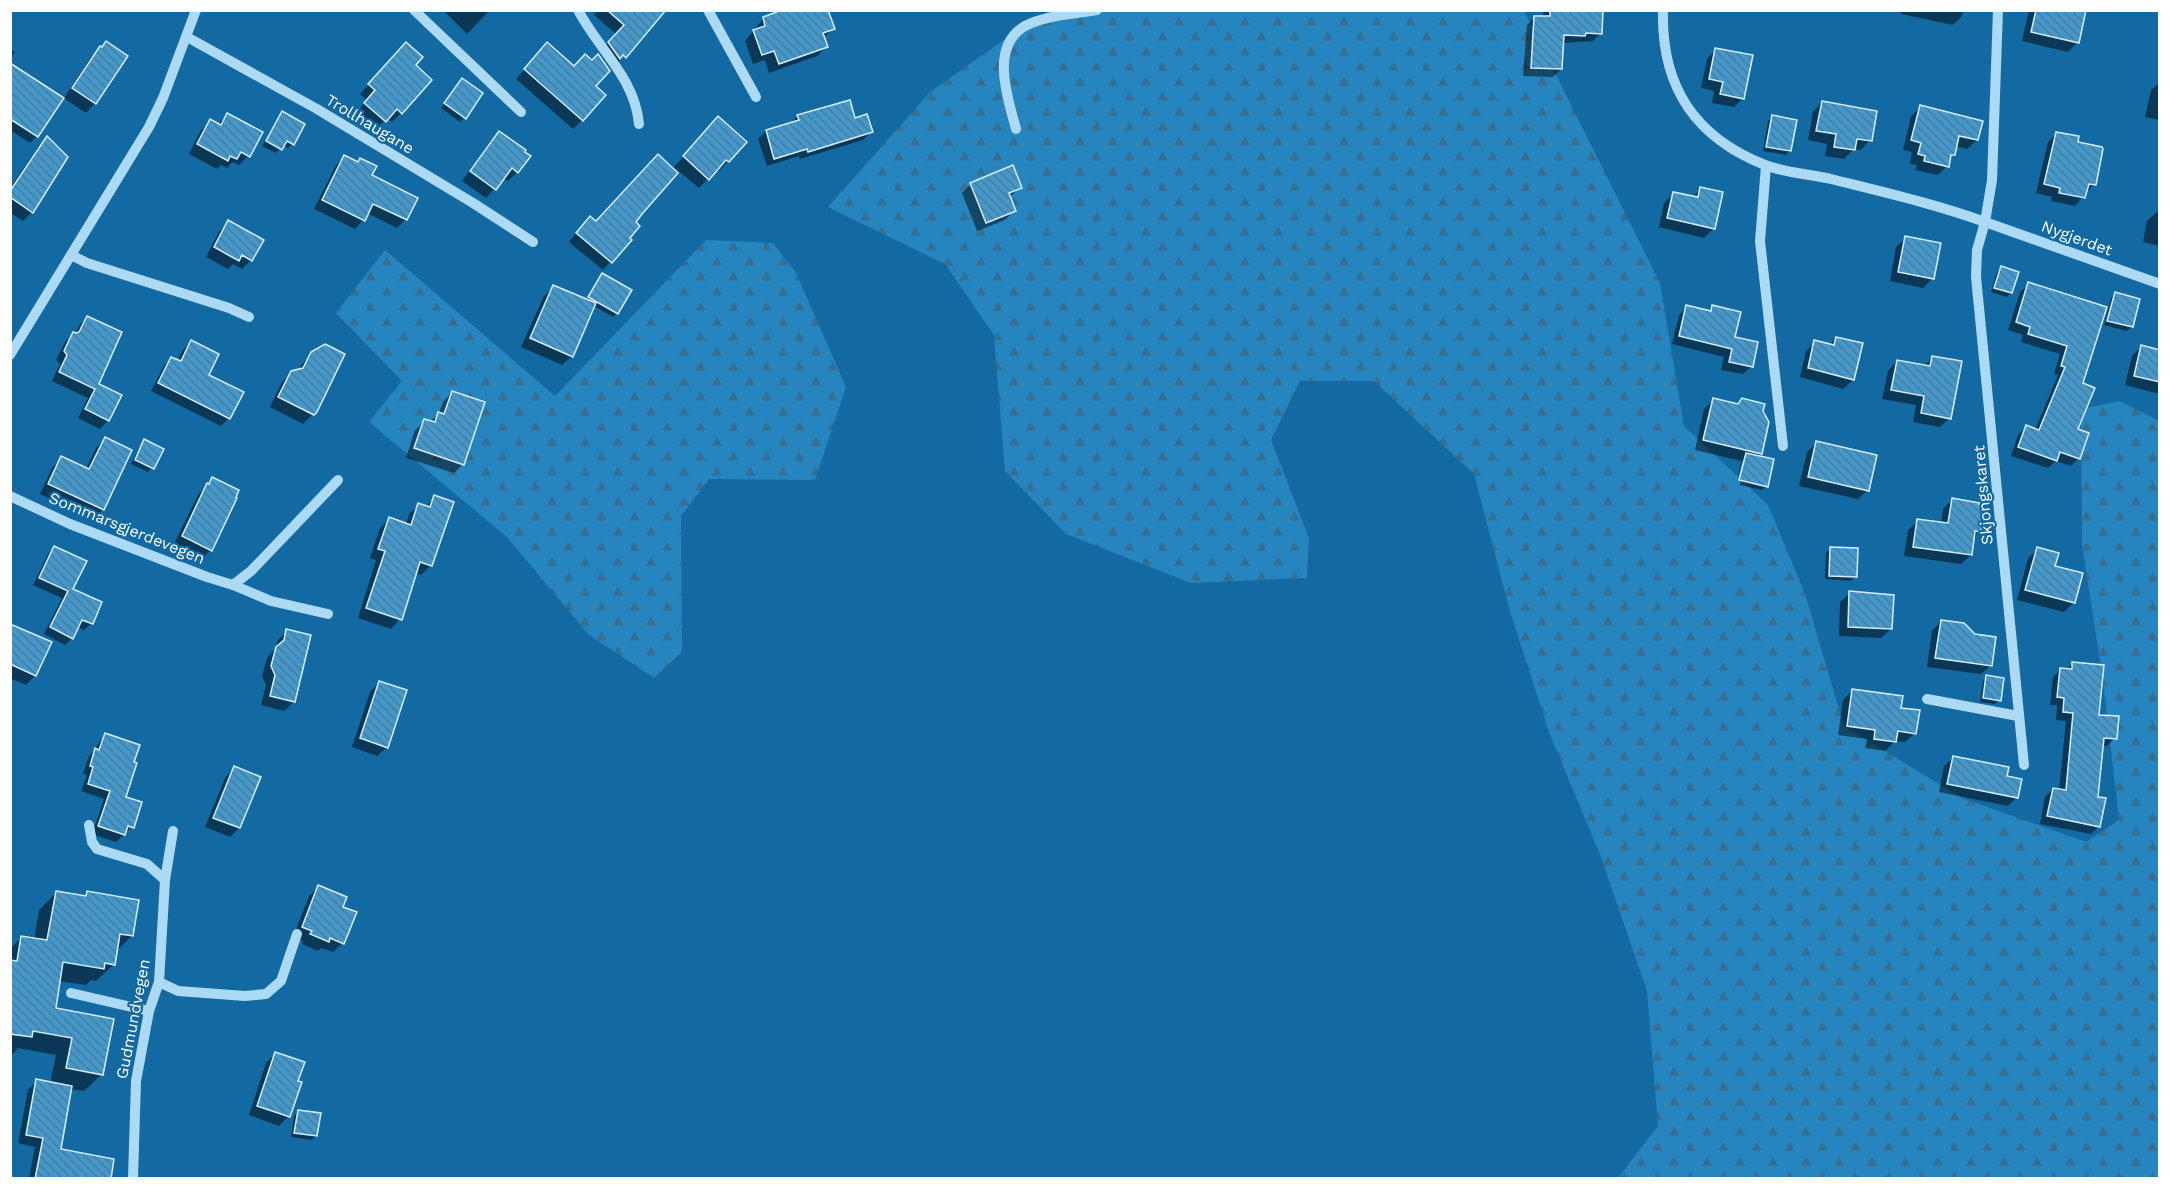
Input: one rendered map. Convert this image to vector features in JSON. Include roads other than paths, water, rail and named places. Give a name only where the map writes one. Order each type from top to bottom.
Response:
[{"type":"street","points":[[10,355],[149,127],[164,98],[196,10]]},
{"type":"street","points":[[414,10],[520,112]]},
{"type":"street","points":[[578,10],[629,87],[638,112],[639,124]]},
{"type":"street","points":[[708,10],[756,97]]},
{"type":"street","points":[[1016,129],[1005,87],[1004,66],[1006,50],[1015,36],[1024,27],[1035,22],[1097,10]]},
{"type":"street","points":[[1663,10],[1664,46],[1668,68],[1675,87],[1701,126],[1716,139],[1766,166],[1911,199],[1985,222]]},
{"type":"street","name":"Skjongskaret","points":[[1998,10],[1992,180],[1985,222],[1979,236],[1976,277],[2018,716],[2023,736],[2024,765]]},
{"type":"street","name":"Trollhaugane","points":[[187,37],[317,109],[533,242]]},
{"type":"street","points":[[1766,166],[1760,241],[1783,446]]},
{"type":"street","name":"Nygjerdet","points":[[1985,222],[2160,284]]},
{"type":"street","points":[[71,255],[87,263],[229,308],[249,317]]},
{"type":"street","points":[[233,585],[251,571],[338,480]]},
{"type":"street","name":"Sommarsgjerdevegen","points":[[10,496],[70,524],[271,601],[328,614]]},
{"type":"street","points":[[1926,699],[2018,716]]},
{"type":"street","points":[[89,825],[92,842],[97,849],[147,864],[165,880]]},
{"type":"street","name":"Gudmundvegen","points":[[133,1179],[136,1081],[149,1011],[159,982],[165,880],[173,831]]},
{"type":"street","points":[[159,982],[178,991],[245,996],[266,994],[281,981],[297,934]]},
{"type":"street","points":[[71,993],[149,1011]]}]
